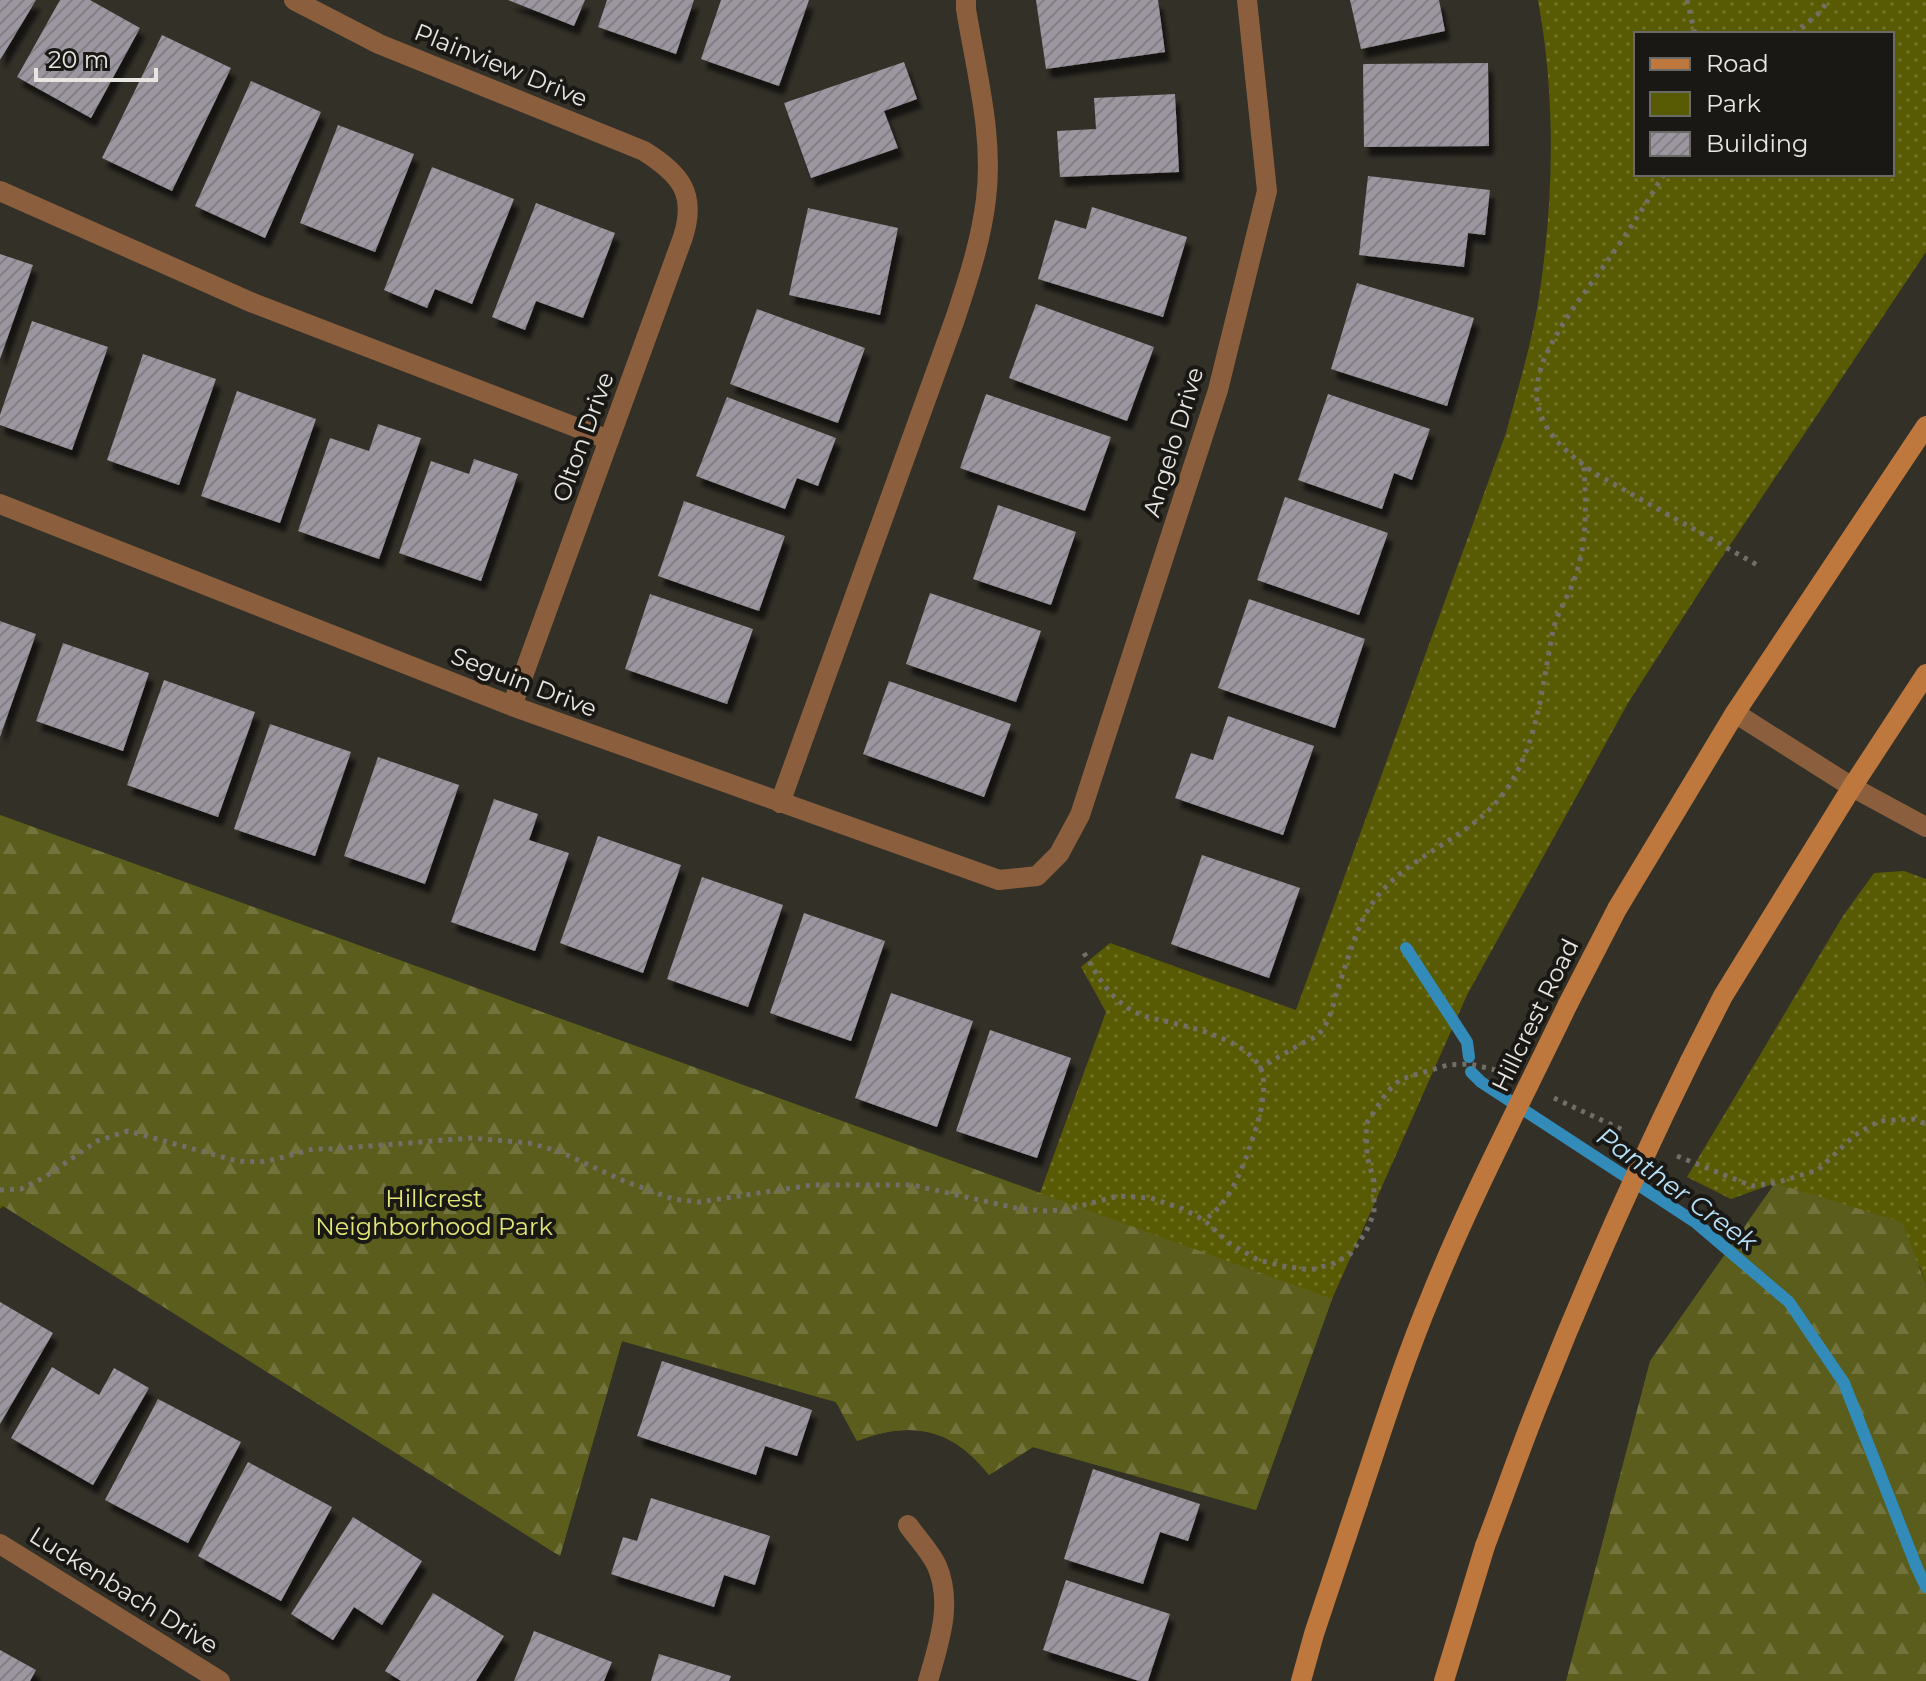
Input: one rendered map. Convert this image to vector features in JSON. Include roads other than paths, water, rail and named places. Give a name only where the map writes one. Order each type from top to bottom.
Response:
[{"type":"main road","name":"Hillcrest Road","points":[[1301,1681],[1358,1502],[1431,1295],[1568,1004],[1617,909],[1735,713],[1926,426]]},
{"type":"main road","points":[[1444,1681],[1485,1546],[1547,1382],[1655,1133],[1723,996],[1926,674]]},
{"type":"street","name":"Plainview Drive","points":[[294,0],[379,44],[644,151],[665,165],[683,183]]},
{"type":"street","points":[[780,803],[978,248],[987,197],[987,138],[966,0]]},
{"type":"street","name":"Angelo Drive","points":[[1037,876],[1059,854],[1080,815],[1218,390],[1267,191],[1247,0]]},
{"type":"street","name":"Olton Drive","points":[[512,706],[688,221],[683,183]]},
{"type":"street","points":[[0,191],[253,303],[609,440]]},
{"type":"street","name":"Seguin Drive","points":[[0,504],[512,706],[780,803],[999,880],[1037,876]]},
{"type":"street","points":[[1735,713],[1852,787],[1926,827]]},
{"type":"street","points":[[908,1525],[936,1563],[944,1586],[942,1629],[928,1681]]},
{"type":"street","name":"Luckenbach Drive","points":[[0,1544],[220,1681]]},
{"type":"waterway","name":"Panther Creek","points":[[1406,948],[1467,1042],[1469,1057]]},
{"type":"waterway","name":"Panther Creek","points":[[1471,1072],[1481,1082],[1695,1222],[1789,1302],[1844,1383],[1926,1587]]},
{"type":"park label","name":"Hillcrest Neighborhood Park","points":[[434,1212]]}]
